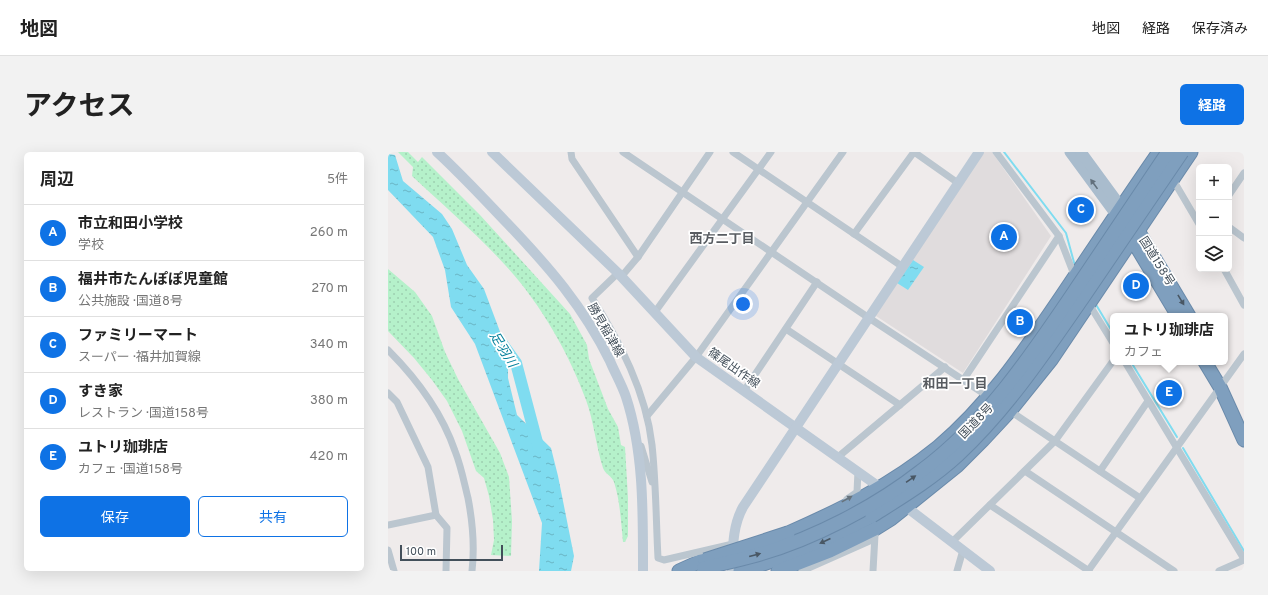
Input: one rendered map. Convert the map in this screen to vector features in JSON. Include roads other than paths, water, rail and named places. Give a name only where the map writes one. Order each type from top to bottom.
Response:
[{"type":"highway","name":"国道8号","points":[[740,571],[792,555],[853,527],[920,486],[981,433],[1003,408],[1039,361],[1182,152]]},
{"type":"highway","points":[[778,571],[804,568],[875,534],[891,519],[957,466],[1010,411],[1051,360],[1191,152]]},
{"type":"highway","points":[[679,571],[788,533],[841,510],[920,461],[938,446],[971,416],[989,396],[1031,341],[1160,153]]},
{"type":"highway","name":"国道8号","points":[[688,571],[702,564],[757,555],[784,546],[822,530],[866,507],[907,482],[938,457],[972,426],[1004,390],[1064,306],[1160,153]]},
{"type":"highway","name":"国道158号","points":[[1120,212],[1188,313]]},
{"type":"highway","name":"国道158号","points":[[1135,235],[1176,313]]},
{"type":"highway","points":[[1207,365],[1222,384],[1244,418]]},
{"type":"highway","points":[[1215,365],[1244,440]]},
{"type":"main road","name":"勝見稲津線","points":[[438,152],[518,234],[561,283],[579,307],[598,337],[626,397],[634,430],[642,498],[643,571]]},
{"type":"main road","points":[[732,571],[734,528],[738,516],[979,152]]},
{"type":"main road","points":[[1070,152],[1120,212]]},
{"type":"main road","points":[[1081,152],[1120,212]]},
{"type":"main road","name":"篠尾出作線","points":[[495,153],[619,275],[696,357],[880,487],[990,571]]},
{"type":"street","points":[[571,152],[572,159],[638,257]]},
{"type":"street","points":[[623,152],[869,318],[989,396]]},
{"type":"street","points":[[710,152],[638,257],[592,298],[608,322],[629,365],[640,393],[646,416],[652,444],[658,558],[664,560],[733,544],[768,534],[800,521],[852,496],[857,492],[858,471]]},
{"type":"street","points":[[733,152],[903,267]]},
{"type":"street","points":[[655,312],[770,152]]},
{"type":"street","points":[[646,416],[696,357],[844,152]]},
{"type":"street","points":[[854,234],[914,152],[958,183]]},
{"type":"street","points":[[996,152],[1059,236],[1073,272],[1076,275]]},
{"type":"street","points":[[1160,153],[1196,219]]},
{"type":"street","points":[[1232,191],[1244,175]]},
{"type":"street","points":[[1232,229],[1244,238]]},
{"type":"street","points":[[964,379],[1059,236]]},
{"type":"street","points":[[1226,272],[1244,305]]},
{"type":"street","points":[[744,391],[817,282]]},
{"type":"street","points":[[1089,304],[1110,338]]},
{"type":"street","points":[[786,329],[900,405]]},
{"type":"street","points":[[388,350],[423,391],[443,425],[455,450],[473,524],[474,554],[472,571]]},
{"type":"street","points":[[990,505],[1089,571],[1244,354]]},
{"type":"street","points":[[952,542],[1055,441],[1110,364]]},
{"type":"street","points":[[1127,365],[1244,559],[1219,571]]},
{"type":"street","points":[[838,457],[945,367]]},
{"type":"street","points":[[388,393],[397,402],[428,467],[436,515],[446,528],[446,571]]},
{"type":"street","points":[[1100,471],[1148,401]]},
{"type":"street","points":[[1010,411],[1140,498]]},
{"type":"street","points":[[634,430],[640,443],[649,476],[654,488]]},
{"type":"street","points":[[1025,471],[1174,571]]},
{"type":"street","points":[[388,525],[436,515]]},
{"type":"street","points":[[873,571],[875,534]]},
{"type":"street","points":[[388,550],[394,571]]},
{"type":"street","points":[[958,571],[963,550]]},
{"type":"water","points":[[388,154],[395,155],[403,181],[442,214],[452,229],[467,265],[484,289],[508,353],[508,378],[517,415],[551,448],[574,556],[571,571],[539,571],[542,523],[475,344],[451,307],[445,270],[433,237],[388,190]]},
{"type":"water","points":[[913,260],[924,267],[908,290],[897,283]]},
{"type":"waterway","points":[[1004,152],[1066,233],[1075,266]]},
{"type":"waterway","points":[[1095,303],[1110,328]]},
{"type":"waterway","name":"足羽川","points":[[500,341],[516,363],[538,446]]},
{"type":"waterway","points":[[1133,365],[1177,437]]},
{"type":"waterway","points":[[1183,448],[1244,551]]},
{"type":"place","name":"ファミリーマート","points":[[1081,210]]},
{"type":"place","name":"市立和田小学校","points":[[1004,237]]},
{"type":"place","name":"すき家","points":[[1136,286]]},
{"type":"place","name":"福井市たんぽぽ児童館","points":[[1020,322]]},
{"type":"place","name":"ユトリ珈琲店","points":[[1169,393]]},
{"type":"district","name":"西方二丁目","points":[[722,238]]},
{"type":"district","name":"和田一丁目","points":[[955,383]]}]
